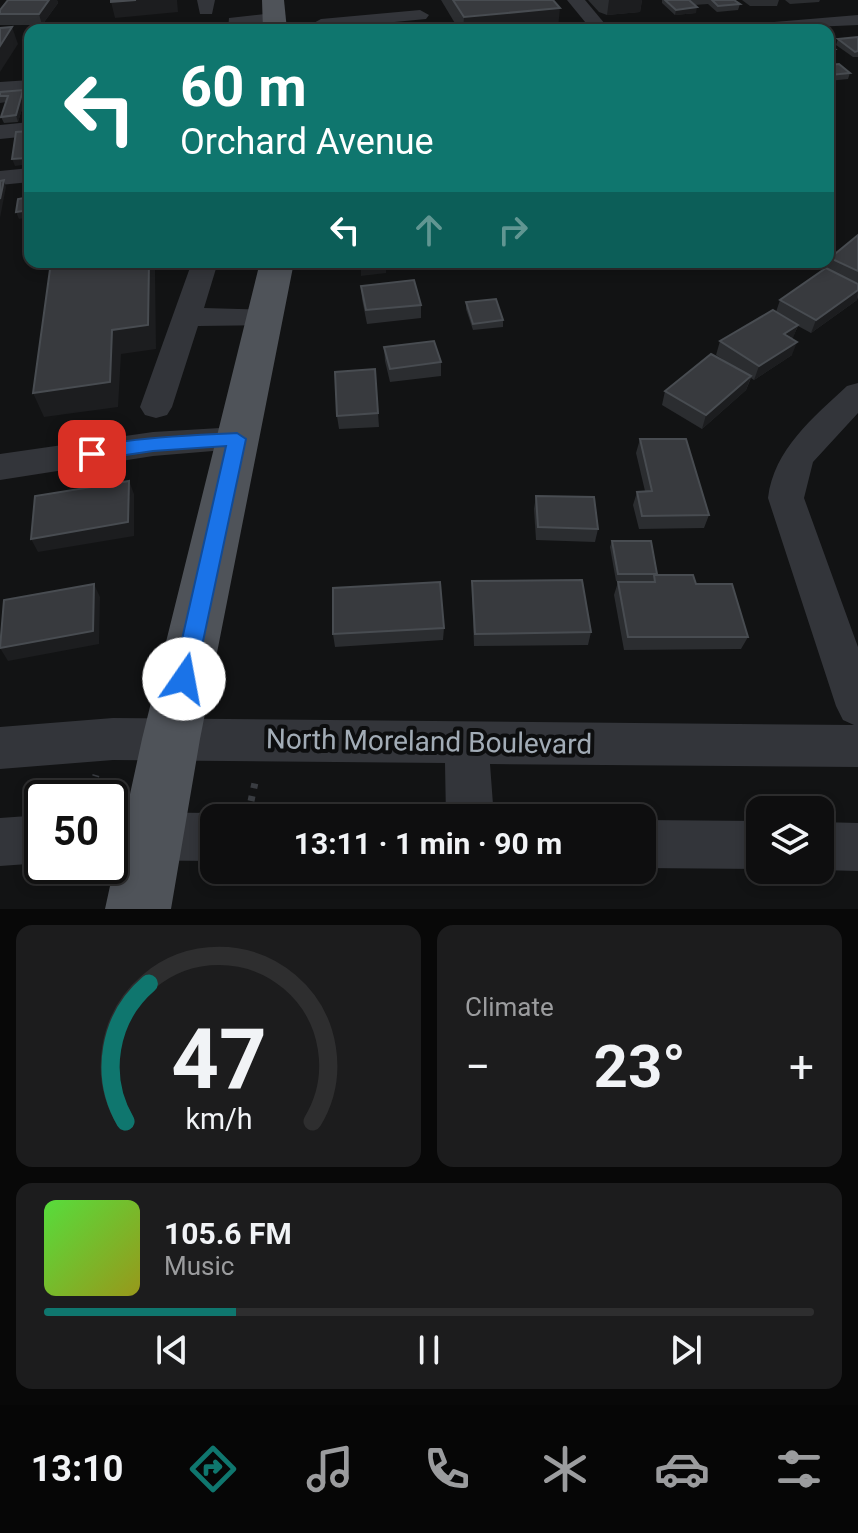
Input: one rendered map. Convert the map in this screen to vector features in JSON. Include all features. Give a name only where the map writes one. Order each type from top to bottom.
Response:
[{"type":"main road","points":[[138,909],[131,836],[171,739],[276,268]]},
{"type":"street","points":[[576,0],[596,24]]},
{"type":"street","points":[[315,5],[321,24]]},
{"type":"street","points":[[346,24],[420,15]]},
{"type":"street","points":[[236,24],[274,16]]},
{"type":"street","points":[[815,24],[858,20]]},
{"type":"street","points":[[0,88],[24,86]]},
{"type":"street","points":[[0,132],[24,130]]},
{"type":"street","points":[[0,178],[24,176]]},
{"type":"street","points":[[156,407],[203,268]]},
{"type":"street","points":[[187,317],[265,316]]},
{"type":"street","points":[[858,394],[792,465],[785,481],[786,498],[858,706]]},
{"type":"street","points":[[0,467],[153,444],[237,439]]},
{"type":"street","name":"North Moreland Boulevard","points":[[0,748],[106,739],[858,746]]},
{"type":"street","points":[[467,742],[469,804]]},
{"type":"street","points":[[131,836],[200,837]]},
{"type":"street","points":[[0,842],[24,840]]},
{"type":"street","points":[[656,844],[746,845]]},
{"type":"street","points":[[834,846],[858,847]]},
{"type":"path","points":[[251,801],[256,778]]},
{"type":"building","points":[[8,0],[49,0],[39,14],[0,14]]},
{"type":"building","points":[[453,0],[553,0],[560,8],[464,17]]},
{"type":"building","points":[[665,0],[689,0],[697,7],[676,10]]},
{"type":"building","points":[[712,0],[734,0],[740,4],[718,6]]},
{"type":"building","points":[[12,27],[0,46],[0,28]]},
{"type":"building","points":[[858,37],[858,51],[855,52],[838,39]]},
{"type":"building","points":[[834,64],[839,64],[850,73],[834,75]]},
{"type":"building","points":[[23,90],[16,115],[1,117],[8,96],[0,96],[0,92]]},
{"type":"building","points":[[24,131],[24,158],[12,159],[16,132]]},
{"type":"building","points":[[24,198],[24,211],[16,212],[18,199]]},
{"type":"building","points":[[858,235],[858,271],[834,260],[834,255]]},
{"type":"building","points":[[50,268],[149,268],[148,325],[112,330],[110,382],[33,393]]},
{"type":"building","points":[[826,268],[858,284],[858,290],[816,320],[780,300]]},
{"type":"building","points":[[414,280],[421,305],[366,310],[361,286]]},
{"type":"building","points":[[496,299],[503,320],[473,324],[466,302]]},
{"type":"building","points":[[773,310],[798,325],[784,334],[797,342],[759,366],[720,341]]},
{"type":"building","points":[[434,341],[441,362],[390,369],[384,347]]},
{"type":"building","points":[[711,354],[751,376],[706,415],[665,391]]},
{"type":"building","points":[[375,369],[378,413],[337,416],[335,372]]},
{"type":"building","points":[[640,439],[686,439],[709,515],[642,516],[637,492],[652,491]]},
{"type":"building","points":[[129,481],[128,522],[31,539],[35,496]]},
{"type":"building","points":[[536,496],[594,497],[598,529],[538,527]]},
{"type":"building","points":[[612,541],[651,541],[657,574],[618,574]]},
{"type":"building","points":[[654,575],[693,575],[696,584],[732,584],[748,637],[628,637],[618,582],[655,582]]},
{"type":"building","points":[[582,580],[591,632],[475,634],[472,581]]},
{"type":"building","points":[[440,582],[444,628],[333,634],[333,588]]},
{"type":"building","points":[[94,584],[93,631],[0,648],[4,600]]},
{"type":"route","points":[[92,454],[153,444],[237,439],[184,679]]}]
